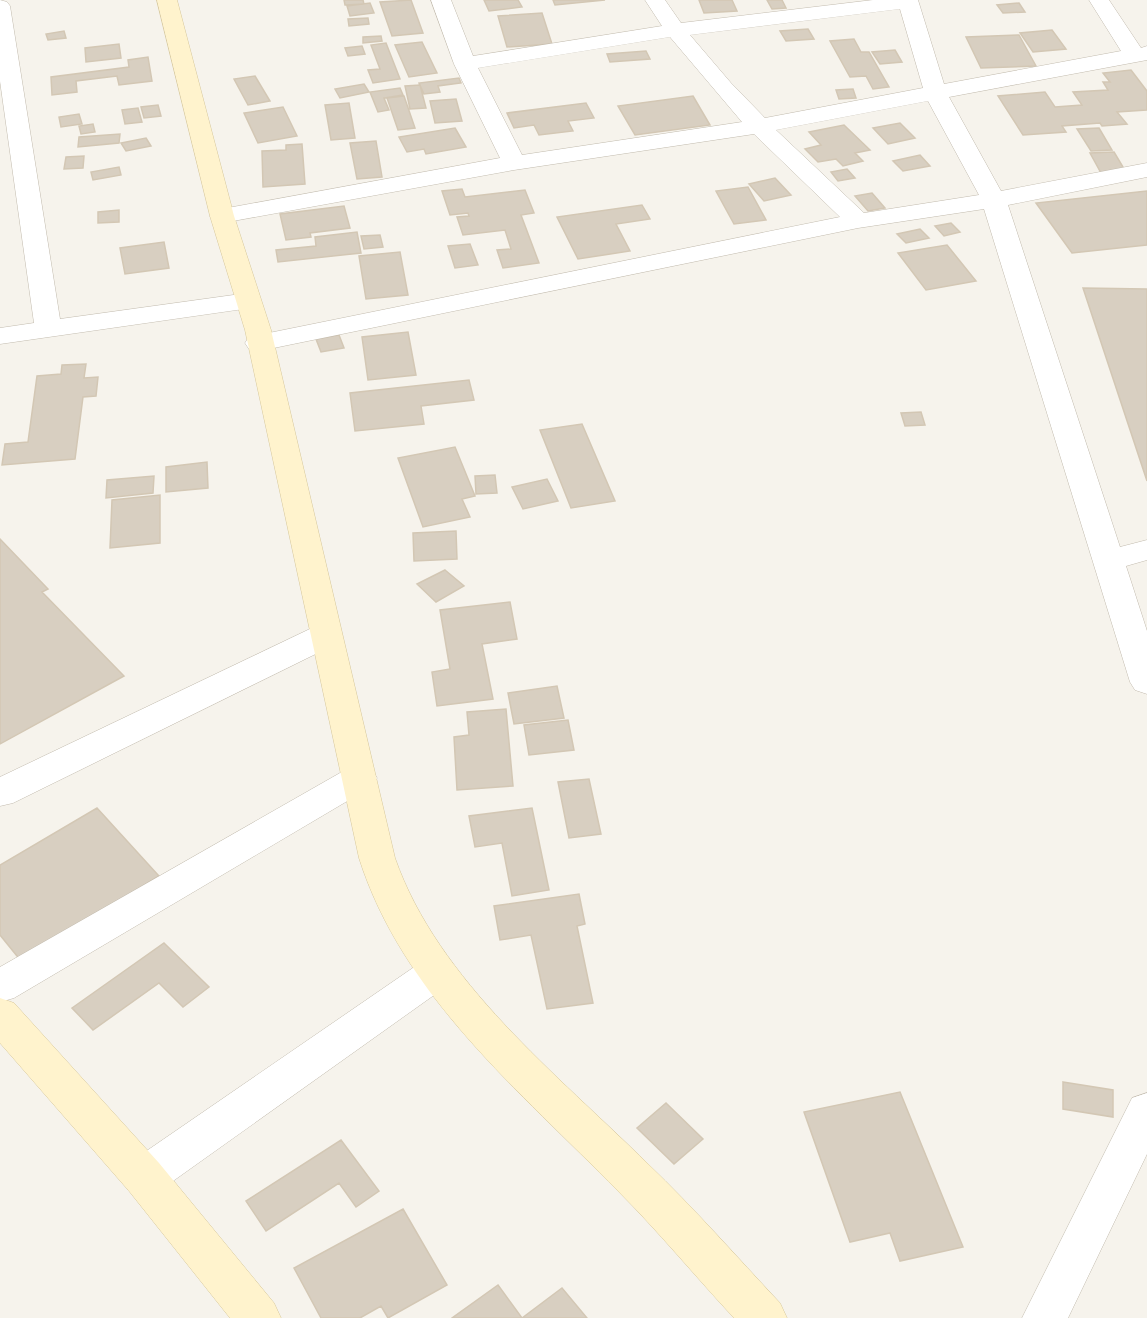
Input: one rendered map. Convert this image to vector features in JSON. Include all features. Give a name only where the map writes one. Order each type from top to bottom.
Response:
[{"type":"main road","points":[[167,0],[222,216],[258,330],[259,343],[377,858],[387,888],[402,918],[437,972],[516,1065],[634,1178],[764,1318]]},
{"type":"main road","points":[[0,1015],[144,1177],[258,1318]]},
{"type":"street","points":[[441,0],[465,64],[514,163]]},
{"type":"street","points":[[655,0],[674,30],[759,126],[858,221]]},
{"type":"street","points":[[222,216],[514,163],[759,126],[1141,53],[1099,0]]},
{"type":"street","points":[[465,64],[674,30],[909,1],[935,92],[994,200],[1147,682]]},
{"type":"street","points":[[0,6],[7,97],[48,328]]},
{"type":"street","points":[[259,343],[858,221],[994,200],[1147,170]]},
{"type":"street","points":[[0,336],[248,302]]},
{"type":"street","points":[[1107,561],[1147,550]]},
{"type":"street","points":[[0,793],[326,635]]},
{"type":"street","points":[[0,986],[359,778]]},
{"type":"street","points":[[144,1177],[437,972]]},
{"type":"street","points":[[1045,1318],[1147,1111]]},
{"type":"building","points":[[344,0],[363,0],[364,4],[345,5]]},
{"type":"building","points":[[411,0],[423,33],[392,36],[380,2]]},
{"type":"building","points":[[484,0],[518,0],[522,7],[489,11]]},
{"type":"building","points":[[553,0],[605,0],[555,5]]},
{"type":"building","points":[[699,0],[732,0],[737,11],[704,13]]},
{"type":"building","points":[[767,0],[782,0],[786,8],[772,9]]},
{"type":"building","points":[[370,3],[374,13],[350,16],[347,6]]},
{"type":"building","points":[[1019,3],[1025,12],[1003,13],[997,5]]},
{"type":"building","points":[[542,13],[552,44],[507,47],[498,16]]},
{"type":"building","points":[[368,18],[369,24],[349,26],[348,19]]},
{"type":"building","points":[[808,29],[814,39],[786,41],[780,31]]},
{"type":"building","points":[[1052,30],[1066,49],[1033,52],[1020,33]]},
{"type":"building","points":[[64,31],[66,38],[48,40],[46,34]]},
{"type":"building","points":[[1019,35],[1036,66],[981,68],[966,37]]},
{"type":"building","points":[[381,36],[382,41],[363,43],[363,37]]},
{"type":"building","points":[[854,39],[861,52],[869,52],[889,87],[873,89],[866,76],[850,77],[830,41]]},
{"type":"building","points":[[422,42],[437,73],[409,77],[395,45]]},
{"type":"building","points":[[386,43],[400,79],[373,83],[368,70],[380,69],[371,45]]},
{"type":"building","points":[[119,44],[121,58],[86,62],[85,48]]},
{"type":"building","points":[[362,46],[365,54],[348,56],[345,48]]},
{"type":"building","points":[[895,50],[902,62],[880,64],[872,52]]},
{"type":"building","points":[[646,51],[650,59],[610,62],[607,54]]},
{"type":"building","points":[[148,57],[152,81],[119,85],[117,76],[76,81],[77,92],[52,95],[51,77],[129,67],[128,60]]},
{"type":"building","points":[[1131,70],[1147,91],[1147,110],[1117,112],[1127,124],[1102,126],[1100,123],[1062,126],[1066,132],[1023,135],[998,96],[1045,92],[1055,107],[1082,105],[1073,92],[1108,90],[1103,82],[1110,82],[1103,73]]},
{"type":"building","points":[[255,76],[270,101],[248,105],[234,79]]},
{"type":"building","points":[[459,78],[461,83],[438,86],[440,92],[424,94],[419,83]]},
{"type":"building","points":[[364,84],[369,92],[340,98],[335,89]]},
{"type":"building","points":[[420,85],[426,108],[410,109],[405,86]]},
{"type":"building","points":[[400,88],[403,95],[384,98],[389,110],[378,112],[370,92]]},
{"type":"building","points":[[853,89],[856,98],[839,99],[836,90]]},
{"type":"building","points":[[404,96],[415,128],[398,130],[387,98]]},
{"type":"building","points":[[693,96],[710,125],[635,135],[618,106]]},
{"type":"building","points":[[456,99],[462,121],[435,123],[430,101]]},
{"type":"building","points":[[349,103],[355,138],[331,140],[325,105]]},
{"type":"building","points":[[586,103],[594,118],[568,121],[573,131],[539,135],[534,125],[514,128],[507,113]]},
{"type":"building","points":[[158,105],[161,116],[144,118],[141,107]]},
{"type":"building","points":[[283,107],[297,136],[258,143],[244,113]]},
{"type":"building","points":[[138,108],[142,122],[125,124],[122,110]]},
{"type":"building","points":[[79,114],[82,124],[61,127],[59,117]]},
{"type":"building","points":[[900,123],[915,138],[888,144],[873,128]]},
{"type":"building","points":[[93,124],[95,132],[81,134],[79,126]]},
{"type":"building","points":[[844,125],[870,150],[855,153],[863,161],[843,166],[836,159],[818,162],[805,149],[821,145],[809,132]]},
{"type":"building","points":[[455,128],[466,147],[426,154],[424,149],[407,152],[399,137]]},
{"type":"building","points":[[1099,128],[1112,150],[1091,151],[1077,129]]},
{"type":"building","points":[[120,134],[119,143],[78,147],[79,137]]},
{"type":"building","points":[[146,138],[151,146],[126,151],[121,143]]},
{"type":"building","points":[[376,141],[382,177],[357,179],[350,143]]},
{"type":"building","points":[[302,144],[305,184],[263,187],[262,151],[286,150],[286,145]]},
{"type":"building","points":[[1114,152],[1126,172],[1101,173],[1090,153]]},
{"type":"building","points":[[920,155],[930,166],[903,171],[893,161]]},
{"type":"building","points":[[84,156],[83,168],[64,169],[66,157]]},
{"type":"building","points":[[119,167],[121,175],[93,180],[91,172]]},
{"type":"building","points":[[847,169],[855,178],[838,181],[831,172]]},
{"type":"building","points":[[775,178],[791,195],[764,201],[749,184]]},
{"type":"building","points":[[748,187],[766,220],[734,224],[716,191]]},
{"type":"building","points":[[462,189],[465,197],[525,190],[534,213],[521,215],[539,263],[503,268],[497,250],[511,249],[505,230],[463,235],[457,217],[469,216],[468,213],[450,215],[442,191]]},
{"type":"building","points":[[1147,191],[1147,245],[1072,253],[1036,203]]},
{"type":"building","points":[[872,193],[885,208],[868,211],[855,196]]},
{"type":"building","points":[[642,205],[650,219],[616,224],[630,251],[578,259],[557,217]]},
{"type":"building","points":[[344,206],[350,228],[310,233],[311,237],[286,240],[280,214]]},
{"type":"building","points":[[119,210],[119,222],[98,223],[98,212]]},
{"type":"building","points":[[951,223],[960,232],[944,236],[935,226]]},
{"type":"building","points":[[920,229],[929,238],[906,243],[897,234]]},
{"type":"building","points":[[357,232],[361,253],[278,262],[276,250],[316,246],[315,237]]},
{"type":"building","points":[[380,235],[383,247],[364,249],[361,236]]},
{"type":"building","points":[[164,242],[169,268],[125,274],[120,248]]},
{"type":"building","points":[[470,244],[478,265],[455,268],[448,246]]},
{"type":"building","points":[[947,245],[976,281],[926,290],[898,253]]},
{"type":"building","points":[[400,252],[408,295],[366,299],[359,256]]},
{"type":"building","points":[[1083,288],[1147,289],[1147,481]]},
{"type":"building","points":[[408,332],[416,375],[368,380],[362,337]]},
{"type":"building","points":[[339,335],[344,348],[321,352],[316,339]]},
{"type":"building","points":[[86,364],[84,378],[98,377],[96,396],[83,397],[75,459],[2,465],[5,444],[28,442],[37,376],[61,374],[62,365]]},
{"type":"building","points":[[469,380],[474,400],[421,406],[424,424],[355,431],[350,393]]},
{"type":"building","points":[[921,412],[925,425],[905,426],[901,413]]},
{"type":"building","points":[[582,424],[615,501],[571,508],[540,430]]},
{"type":"building","points":[[455,447],[475,496],[462,499],[470,517],[423,527],[398,458]]},
{"type":"building","points":[[207,462],[208,488],[166,492],[166,467]]},
{"type":"building","points":[[495,475],[497,493],[476,494],[475,476]]},
{"type":"building","points":[[154,476],[153,493],[106,498],[107,480]]},
{"type":"building","points":[[547,479],[558,501],[523,509],[512,487]]},
{"type":"building","points":[[160,495],[160,543],[110,548],[112,500]]},
{"type":"building","points":[[456,531],[457,559],[414,561],[413,533]]},
{"type":"building","points":[[0,539],[48,589],[42,592],[124,676],[0,744]]},
{"type":"building","points":[[445,570],[464,586],[436,602],[417,584]]},
{"type":"building","points":[[510,602],[517,639],[482,644],[493,699],[437,706],[432,672],[450,669],[440,610]]},
{"type":"building","points":[[557,686],[564,718],[514,724],[508,693]]},
{"type":"building","points":[[506,709],[513,786],[457,790],[454,737],[469,735],[467,712]]},
{"type":"building","points":[[568,720],[574,750],[529,755],[524,725]]},
{"type":"building","points":[[589,779],[601,834],[569,838],[558,782]]},
{"type":"building","points":[[97,808],[159,876],[21,961],[0,935],[0,865]]},
{"type":"building","points":[[532,808],[549,890],[512,896],[502,843],[475,847],[469,816]]},
{"type":"building","points":[[579,894],[585,924],[577,926],[593,1003],[547,1009],[531,935],[500,940],[494,906]]},
{"type":"building","points":[[164,943],[209,987],[183,1007],[159,983],[93,1030],[72,1008]]},
{"type":"building","points":[[1063,1082],[1113,1090],[1113,1117],[1063,1109]]},
{"type":"building","points":[[900,1092],[963,1247],[900,1261],[890,1233],[850,1242],[804,1112]]},
{"type":"building","points":[[666,1103],[703,1139],[674,1164],[637,1128]]},
{"type":"building","points":[[341,1140],[379,1191],[356,1207],[339,1183],[266,1231],[246,1201]]},
{"type":"building","points":[[403,1209],[447,1285],[388,1318],[381,1306],[360,1318],[321,1318],[294,1268]]},
{"type":"building","points":[[498,1285],[522,1318],[452,1318]]},
{"type":"building","points":[[562,1288],[587,1318],[522,1318]]}]
